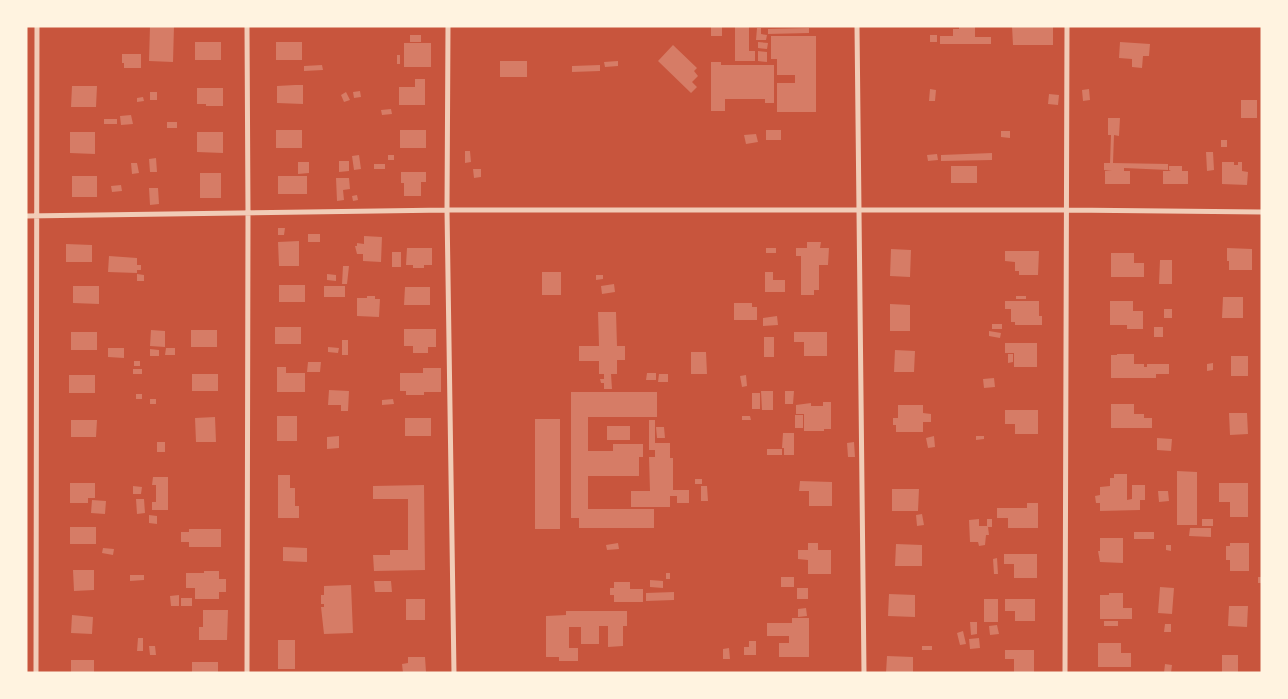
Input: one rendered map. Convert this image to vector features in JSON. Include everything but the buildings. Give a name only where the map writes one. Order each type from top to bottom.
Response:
[{"type":"street","points":[[36,673],[37,26]]},
{"type":"street","points":[[247,26],[247,673]]},
{"type":"street","points":[[448,26],[447,210],[454,673]]},
{"type":"street","points":[[857,26],[864,673]]},
{"type":"street","points":[[1065,673],[1067,26]]},
{"type":"street","points":[[26,216],[447,210],[1067,210],[1262,212]]}]
